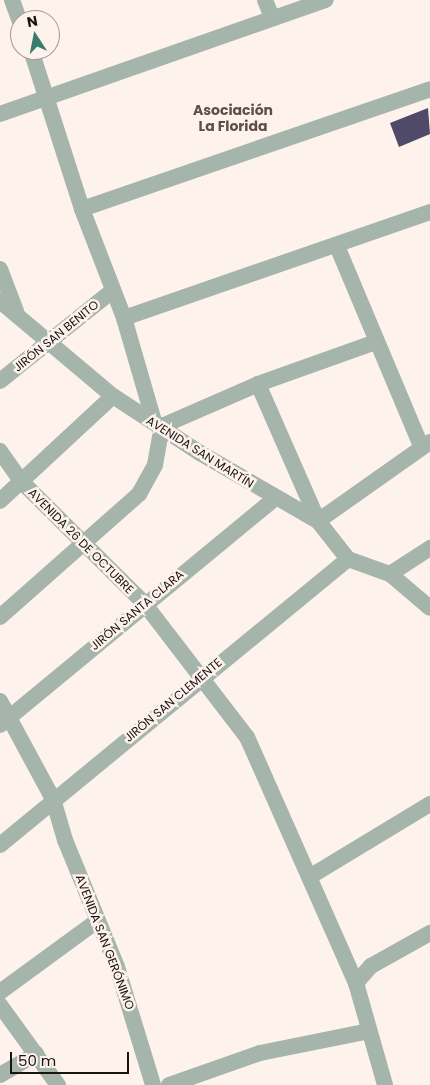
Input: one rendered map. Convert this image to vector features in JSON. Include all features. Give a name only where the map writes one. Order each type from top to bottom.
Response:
[{"type":"street","points":[[265,0],[272,17]]},
{"type":"street","points":[[0,114],[272,17],[326,0]]},
{"type":"street","points":[[0,617],[85,546],[139,494],[155,466],[158,423],[124,318],[82,209],[49,96],[35,60]]},
{"type":"street","points":[[82,209],[430,90]]},
{"type":"street","points":[[124,318],[337,246],[430,212]]},
{"type":"street","points":[[258,384],[318,521],[426,444],[376,342],[337,246]]},
{"type":"street","points":[[0,269],[16,311]]},
{"type":"street","name":"JIRÓN SAN BENITO","points":[[0,381],[113,290]]},
{"type":"street","name":"AVENIDA SAN MARTÍN","points":[[0,301],[16,311],[113,396],[275,498],[318,521],[348,559]]},
{"type":"street","points":[[158,423],[258,384],[376,342]]},
{"type":"street","points":[[0,501],[113,396]]},
{"type":"street","name":"AVENIDA 26 DE OCTUBRE","points":[[0,451],[22,482],[144,604],[199,678],[247,737],[311,876],[356,982],[385,1085]]},
{"type":"street","name":"JIRÓN SANTA CLARA","points":[[6,721],[144,604],[275,498]]},
{"type":"street","points":[[390,574],[430,548]]},
{"type":"street","points":[[348,559],[390,574],[430,608]]},
{"type":"street","name":"JIRÓN SAN CLEMENTE","points":[[0,845],[199,678],[348,559]]},
{"type":"street","name":"AVENIDA SAN GERÓNIMO","points":[[0,701],[6,721],[53,799],[97,921],[117,968],[153,1085]]},
{"type":"street","points":[[311,876],[430,804]]},
{"type":"street","points":[[0,992],[97,921]]},
{"type":"street","points":[[356,982],[371,966],[430,933]]},
{"type":"street","points":[[0,1005],[58,1085]]},
{"type":"street","points":[[169,1085],[260,1053],[369,1031]]},
{"type":"street","points":[[0,1075],[36,1054]]},
{"type":"building","points":[[428,108],[430,134],[399,147],[390,123]]},
{"type":"district","name":"Asociación La Florida","points":[[233,118]]}]
